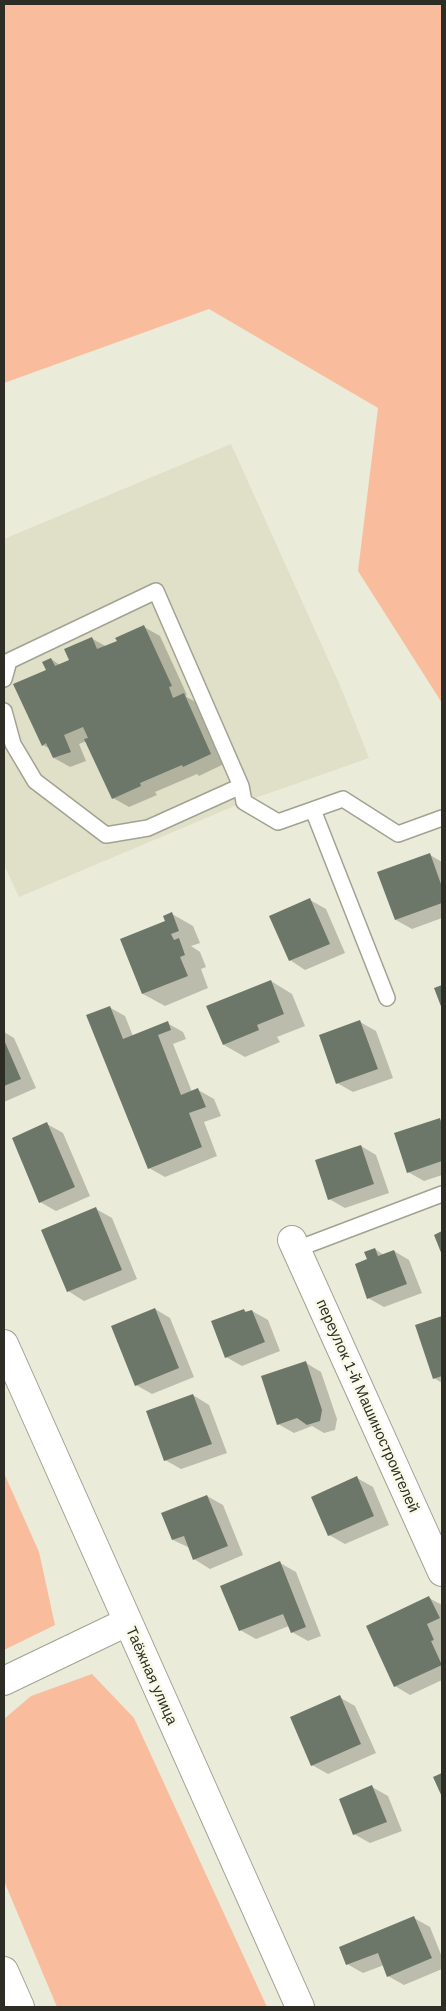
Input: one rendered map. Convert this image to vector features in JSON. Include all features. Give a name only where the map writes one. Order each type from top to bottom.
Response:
[{"type":"street","name":"переулок 1-й Машиностроителей","points":[[295,1245],[442,1572]]},
{"type":"street","name":"Таёжная улица","points":[[4,1344],[300,2007]]},
{"type":"street","points":[[4,1681],[127,1622]]},
{"type":"street","points":[[4,1971],[20,2007]]},
{"type":"lane","points":[[4,679],[10,661],[156,591],[241,786],[244,802],[278,822],[344,799],[398,834],[442,818]]},
{"type":"lane","points":[[4,712],[13,744],[35,781],[106,835],[148,828],[241,786]]},
{"type":"lane","points":[[313,810],[387,998]]},
{"type":"lane","points":[[295,1245],[442,1194]]},
{"type":"shaded area","points":[[4,4],[442,4],[442,703],[358,571],[378,408],[209,309],[4,383]]},
{"type":"shaded area","points":[[231,444],[342,690],[369,758],[244,802],[19,897],[4,865],[4,539]]},
{"type":"shaded area","points":[[4,1473],[39,1552],[55,1625],[4,1650]]},
{"type":"shaded area","points":[[92,1674],[134,1718],[267,2007],[57,2007],[4,1881],[4,1719],[31,1696]]},
{"type":"building","points":[[144,625],[172,686],[169,687],[173,698],[184,693],[211,754],[140,783],[141,786],[112,799],[84,739],[88,738],[83,727],[64,735],[71,752],[53,758],[46,743],[42,746],[13,684],[46,670],[42,662],[51,658],[55,666],[69,660],[64,649],[92,637],[97,649],[117,641],[115,638]]},
{"type":"building","points":[[430,853],[442,887],[442,903],[395,920],[377,872]]},
{"type":"building","points":[[310,898],[330,944],[289,961],[269,916]]},
{"type":"building","points":[[172,912],[179,931],[171,934],[174,940],[179,938],[185,955],[180,957],[188,976],[142,994],[120,939],[165,921],[163,916]]},
{"type":"building","points":[[271,980],[284,1014],[257,1025],[259,1030],[223,1045],[206,1006]]},
{"type":"building","points":[[442,985],[442,1009],[434,988]]},
{"type":"building","points":[[110,1006],[123,1039],[168,1021],[171,1030],[158,1035],[181,1095],[198,1088],[206,1107],[189,1113],[202,1147],[148,1169],[86,1015]]},
{"type":"building","points":[[360,1020],[378,1069],[336,1084],[319,1035]]},
{"type":"building","points":[[4,1040],[21,1079],[4,1086]]},
{"type":"building","points":[[440,1118],[442,1126],[442,1161],[407,1173],[394,1133]]},
{"type":"building","points":[[47,1122],[75,1187],[39,1203],[12,1138]]},
{"type":"building","points":[[361,1145],[374,1184],[328,1200],[315,1160]]},
{"type":"building","points":[[96,1207],[122,1270],[67,1292],[41,1230]]},
{"type":"building","points":[[442,1231],[442,1255],[434,1235]]},
{"type":"building","points":[[375,1248],[378,1256],[394,1250],[407,1284],[367,1299],[355,1264],[367,1259],[364,1252]]},
{"type":"building","points":[[155,1308],[179,1368],[135,1386],[111,1326]]},
{"type":"building","points":[[244,1309],[245,1312],[252,1310],[265,1342],[225,1358],[211,1321]]},
{"type":"building","points":[[442,1316],[442,1376],[433,1379],[415,1325]]},
{"type":"building","points":[[306,1361],[322,1410],[320,1421],[307,1425],[297,1418],[277,1425],[261,1376]]},
{"type":"building","points":[[193,1394],[212,1444],[164,1461],[146,1411]]},
{"type":"building","points":[[357,1476],[374,1516],[328,1536],[311,1497]]},
{"type":"building","points":[[207,1495],[228,1546],[193,1560],[184,1536],[172,1540],[161,1513]]},
{"type":"building","points":[[280,1561],[306,1627],[291,1633],[283,1614],[239,1631],[220,1586]]},
{"type":"building","points":[[429,1596],[440,1618],[427,1624],[434,1640],[431,1641],[442,1665],[394,1687],[366,1626]]},
{"type":"building","points":[[340,1695],[361,1744],[311,1766],[290,1717]]},
{"type":"building","points":[[442,1773],[442,1797],[433,1777]]},
{"type":"building","points":[[372,1785],[387,1822],[353,1835],[339,1799]]},
{"type":"building","points":[[414,1916],[432,1958],[387,1977],[378,1953],[346,1965],[339,1947]]}]
